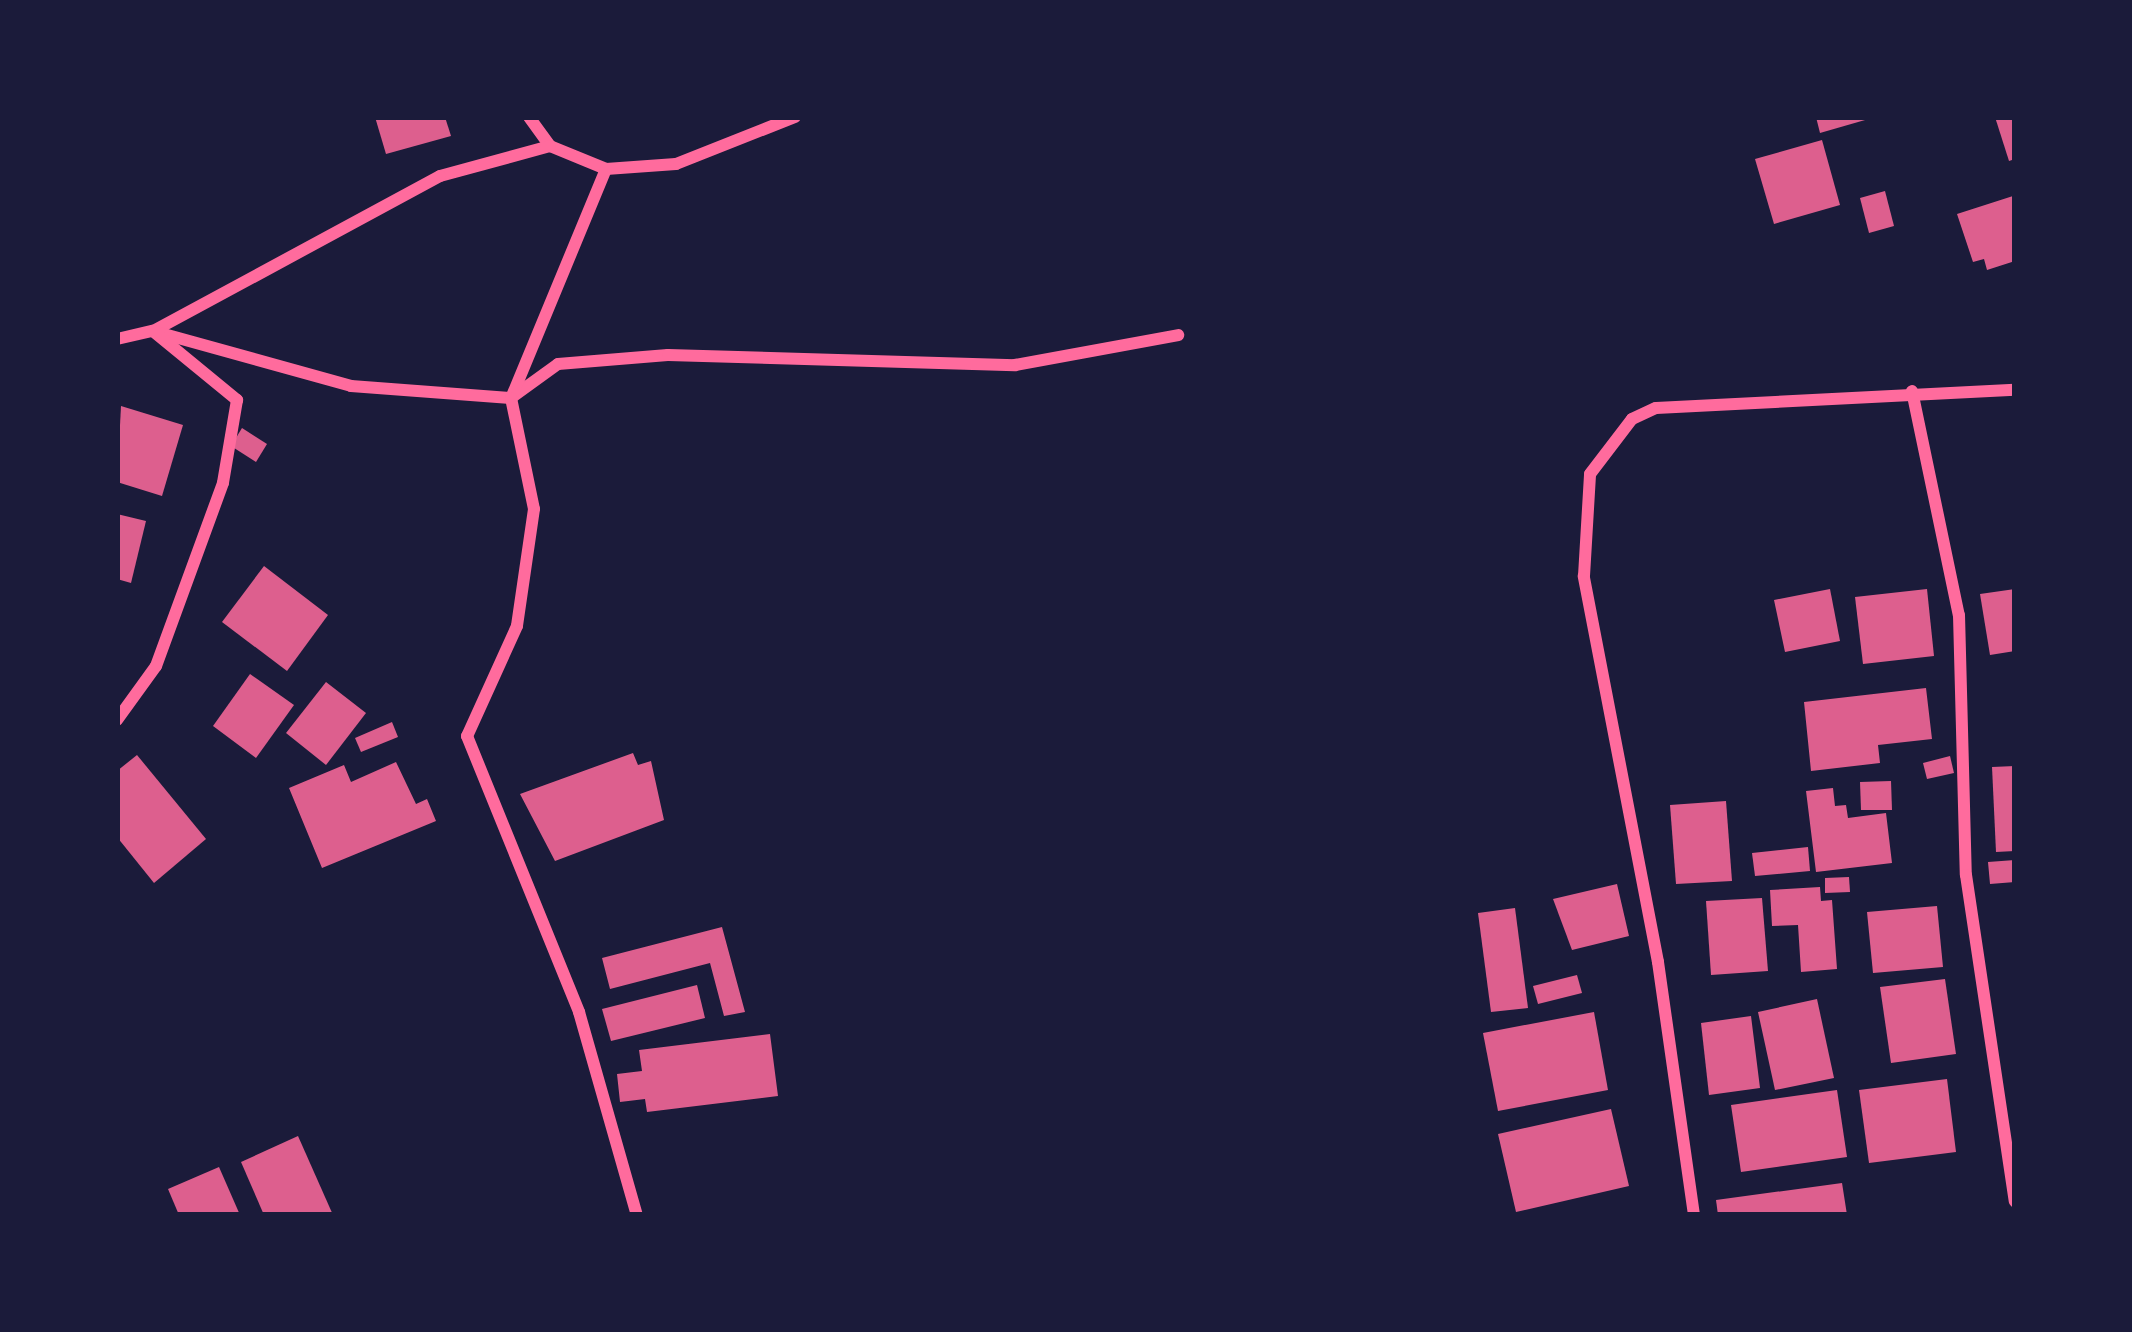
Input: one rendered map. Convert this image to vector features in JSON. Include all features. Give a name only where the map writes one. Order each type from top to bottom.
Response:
[{"type":"street","points":[[529,117],[550,146],[606,169],[676,164],[795,117]]},
{"type":"street","points":[[117,339],[153,331],[440,176],[550,146]]},
{"type":"street","points":[[606,169],[511,398],[534,509],[517,626],[467,736],[580,1012],[637,1215]]},
{"type":"street","points":[[153,331],[351,386],[511,398],[558,364],[668,355],[1015,365],[1178,335]]},
{"type":"street","points":[[117,720],[156,666],[223,482],[236,400],[153,331]]},
{"type":"street","points":[[1694,1215],[1658,962],[1584,576],[1590,474],[1632,419],[1656,408],[1912,391],[2015,390]]},
{"type":"street","points":[[1912,391],[1959,614],[1966,874],[2015,1202]]},
{"type":"building","points":[[375,117],[445,117],[451,136],[386,154]]},
{"type":"building","points":[[1816,117],[1872,117],[1872,118],[1820,133]]},
{"type":"building","points":[[1995,117],[2015,117],[2015,159],[2009,161]]},
{"type":"building","points":[[1822,140],[1840,205],[1774,224],[1755,159]]},
{"type":"building","points":[[1885,191],[1894,226],[1869,233],[1860,198]]},
{"type":"building","points":[[2013,196],[2015,261],[1987,270],[1984,259],[1973,262],[1957,214]]},
{"type":"building","points":[[121,406],[183,425],[162,496],[117,482]]},
{"type":"building","points":[[242,428],[267,444],[256,462],[231,446]]},
{"type":"building","points":[[117,514],[146,521],[131,583],[117,579]]},
{"type":"building","points":[[264,566],[328,615],[287,671],[222,622]]},
{"type":"building","points":[[1830,589],[1840,641],[1785,652],[1774,600]]},
{"type":"building","points":[[1927,589],[1934,656],[1863,664],[1855,597]]},
{"type":"building","points":[[2015,589],[2015,651],[1990,655],[1980,594]]},
{"type":"building","points":[[250,674],[294,705],[256,758],[213,726]]},
{"type":"building","points":[[326,682],[366,713],[326,765],[286,733]]},
{"type":"building","points":[[1926,688],[1932,739],[1878,745],[1880,763],[1811,771],[1804,702]]},
{"type":"building","points":[[392,722],[398,737],[361,752],[355,738]]},
{"type":"building","points":[[633,753],[638,765],[651,761],[664,820],[555,861],[520,794]]},
{"type":"building","points":[[137,755],[206,839],[154,883],[117,837],[117,771]]},
{"type":"building","points":[[1950,756],[1954,773],[1927,779],[1923,763]]},
{"type":"building","points":[[396,762],[416,804],[427,799],[436,821],[322,868],[289,788],[344,765],[351,782]]},
{"type":"building","points":[[2015,766],[2015,851],[1996,852],[1992,767]]},
{"type":"building","points":[[1891,781],[1892,810],[1861,810],[1860,782]]},
{"type":"building","points":[[1833,788],[1835,806],[1846,805],[1848,818],[1886,813],[1892,863],[1816,872],[1806,791]]},
{"type":"building","points":[[1726,801],[1732,881],[1676,884],[1670,805]]},
{"type":"building","points":[[1808,847],[1810,871],[1755,876],[1752,853]]},
{"type":"building","points":[[2015,860],[2015,882],[1990,884],[1988,862]]},
{"type":"building","points":[[1849,877],[1850,892],[1825,893],[1825,878]]},
{"type":"building","points":[[1617,884],[1629,936],[1572,950],[1553,899]]},
{"type":"building","points":[[1820,887],[1821,901],[1832,900],[1837,969],[1801,972],[1798,925],[1772,926],[1770,890]]},
{"type":"building","points":[[1762,898],[1768,971],[1711,975],[1706,901]]},
{"type":"building","points":[[1937,906],[1943,967],[1873,973],[1867,912]]},
{"type":"building","points":[[1515,908],[1528,1008],[1491,1012],[1478,913]]},
{"type":"building","points":[[722,927],[745,1012],[724,1016],[710,963],[610,989],[602,958]]},
{"type":"building","points":[[1577,975],[1582,993],[1538,1004],[1533,986]]},
{"type":"building","points":[[1945,979],[1956,1054],[1891,1063],[1880,987]]},
{"type":"building","points":[[697,985],[705,1018],[611,1041],[602,1009]]},
{"type":"building","points":[[1817,999],[1834,1078],[1775,1090],[1758,1012]]},
{"type":"building","points":[[1594,1012],[1608,1090],[1498,1111],[1483,1033]]},
{"type":"building","points":[[1751,1016],[1760,1088],[1709,1095],[1701,1023]]},
{"type":"building","points":[[770,1034],[778,1096],[647,1112],[645,1099],[620,1102],[617,1074],[642,1071],[639,1050]]},
{"type":"building","points":[[1947,1079],[1956,1152],[1869,1163],[1859,1090]]},
{"type":"building","points":[[1837,1090],[1847,1157],[1741,1172],[1731,1105]]},
{"type":"building","points":[[1611,1109],[1629,1186],[1516,1212],[1498,1134]]},
{"type":"building","points":[[298,1136],[333,1215],[264,1215],[241,1162]]},
{"type":"building","points":[[219,1167],[240,1215],[179,1215],[168,1189]]},
{"type":"building","points":[[1842,1183],[1847,1215],[1718,1215],[1716,1200]]}]
